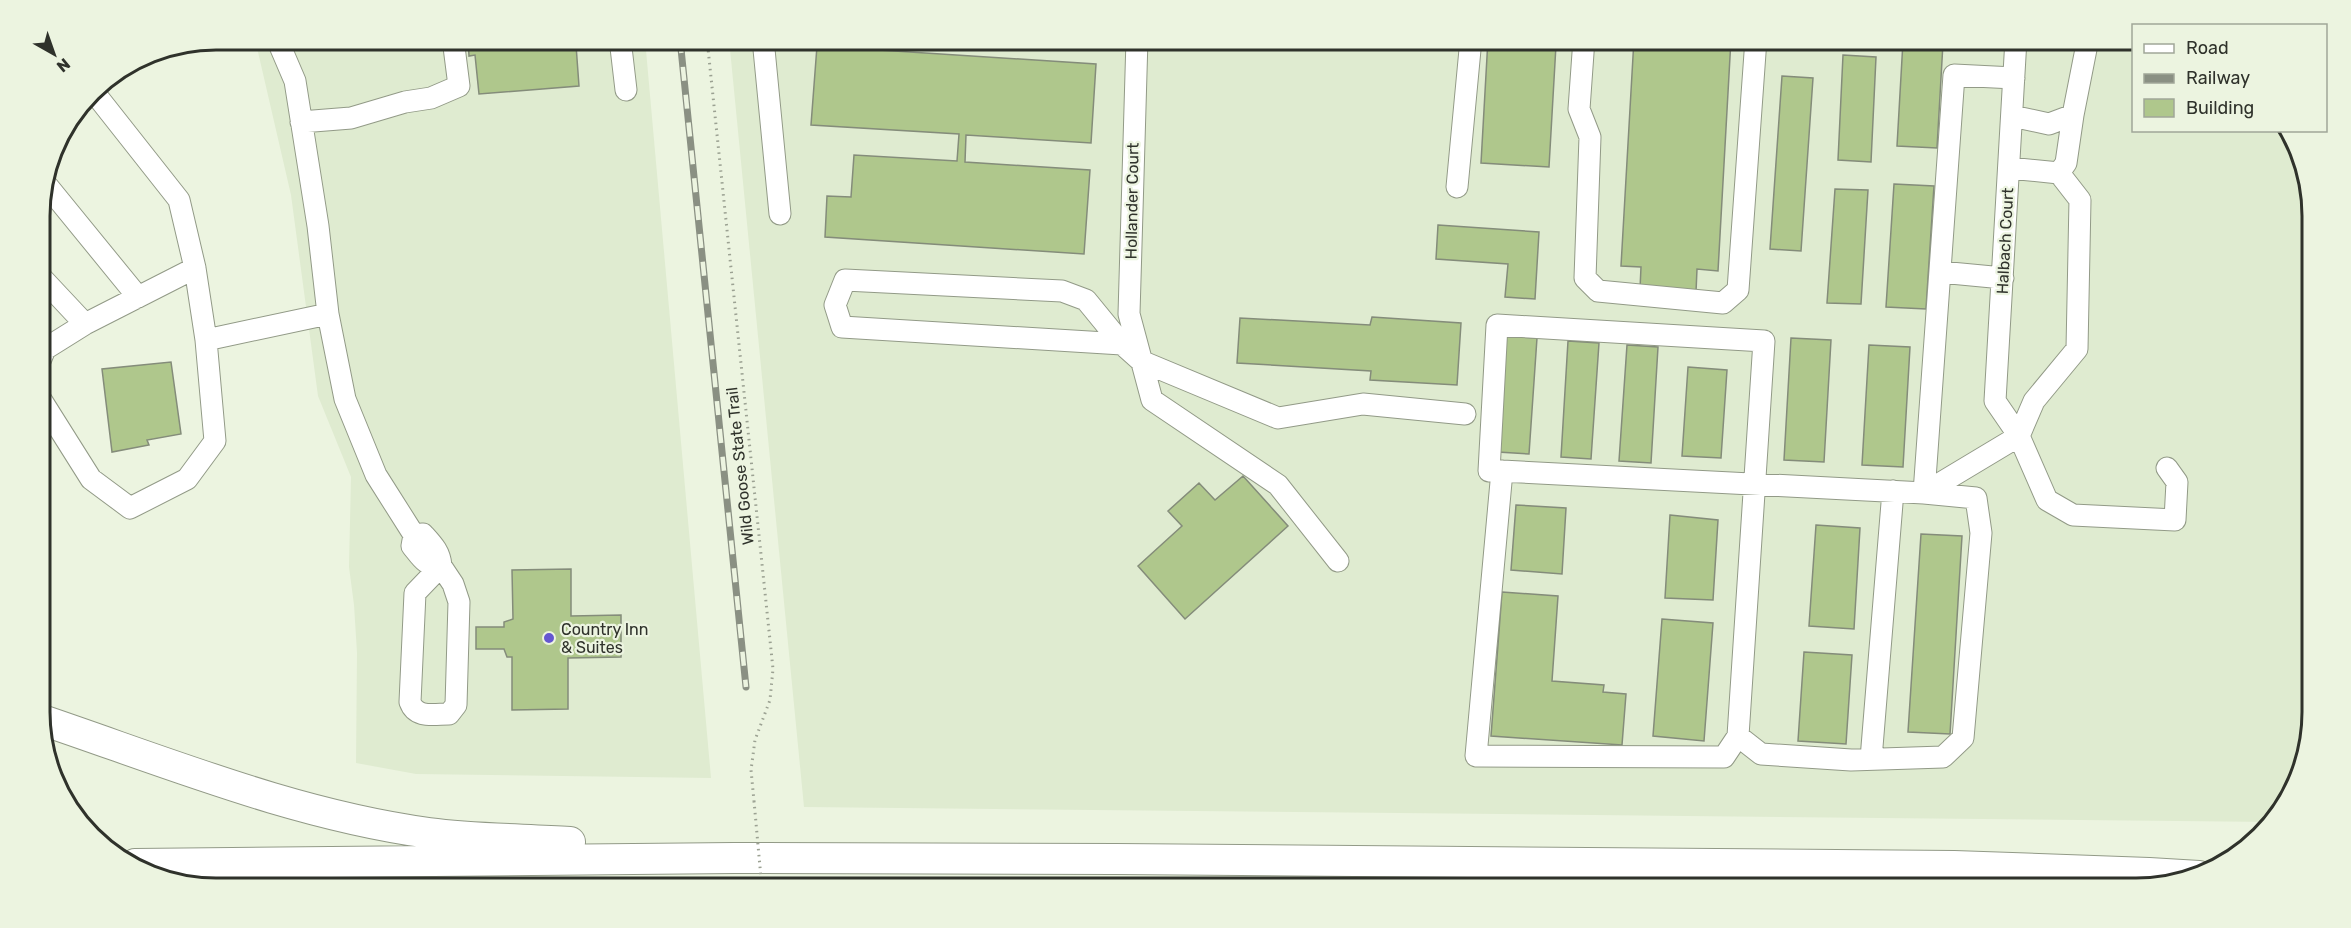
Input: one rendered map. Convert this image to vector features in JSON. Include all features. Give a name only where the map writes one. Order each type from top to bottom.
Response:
[{"type":"highway","points":[[50,723],[263,795],[350,818],[430,833],[588,843],[734,858]]},
{"type":"highway","points":[[148,864],[734,858],[1954,866],[2172,874]]},
{"type":"highway","points":[[2149,873],[2182,872]]},
{"type":"street","points":[[1457,187],[1470,49]]},
{"type":"street","points":[[1583,49],[1579,109],[1590,137],[1585,278],[1598,291],[1723,303],[1738,290],[1755,49]]},
{"type":"street","name":"Halbach Court","points":[[2015,49],[1995,401],[2019,436],[2046,500],[2073,515],[2175,520],[2177,482],[2167,468]]},
{"type":"street","points":[[2059,173],[2066,163],[2086,49]]},
{"type":"street","points":[[282,50],[295,81],[318,226],[328,314],[345,399],[376,475],[414,535],[412,546],[426,564],[432,567],[441,566]]},
{"type":"street","points":[[301,122],[351,118],[405,102],[431,98],[459,86],[454,50]]},
{"type":"street","points":[[621,50],[626,90]]},
{"type":"street","points":[[764,50],[780,213]]},
{"type":"street","name":"Hollander Court","points":[[1137,50],[1129,314],[1152,400],[1278,485],[1338,561]]},
{"type":"street","points":[[1924,493],[1954,75],[2014,78]]},
{"type":"street","points":[[50,414],[91,479],[130,508],[187,479],[215,441],[206,340],[195,268],[179,200],[99,98]]},
{"type":"street","points":[[2012,116],[2049,124],[2073,115]]},
{"type":"street","points":[[1924,493],[2019,436],[2034,401],[2077,349],[2080,200],[2059,173],[2009,168]]},
{"type":"street","points":[[52,191],[138,297]]},
{"type":"street","points":[[50,346],[85,324],[195,268]]},
{"type":"street","points":[[1940,272],[2002,278]]},
{"type":"street","points":[[1122,344],[842,327],[835,305],[845,280],[1062,291],[1086,300],[1122,344],[1141,361],[1278,418],[1363,404],[1465,414]]},
{"type":"street","points":[[50,287],[85,324]]},
{"type":"street","points":[[206,340],[328,314]]},
{"type":"street","points":[[1502,471],[1476,756],[1724,757],[1738,736],[1755,484],[1764,341],[1497,325],[1489,471],[1502,471],[1755,484],[1893,491],[1976,498],[1981,532],[1963,738],[1943,757],[1871,759],[1761,754],[1738,736]]},
{"type":"street","points":[[1871,759],[1893,491]]},
{"type":"street","points":[[441,566],[453,584],[459,602],[456,705],[449,714],[419,714],[412,709],[410,702],[415,592],[441,566]]},
{"type":"path","name":"Wild Goose State Trail","points":[[708,50],[773,669],[770,700],[755,740],[751,770],[761,878]]},
{"type":"shaded area","points":[[2132,49],[2132,132],[2279,132],[2293,162],[2302,215],[2302,713],[2293,766],[2274,805],[2260,822],[804,807],[730,50]]},
{"type":"shaded area","points":[[258,50],[646,50],[711,778],[416,774],[356,763],[357,653],[349,567],[351,477],[318,396],[291,195]]},
{"type":"building","points":[[1487,49],[1556,49],[1549,167],[1481,163]]},
{"type":"building","points":[[1633,49],[1730,49],[1718,271],[1697,269],[1696,292],[1640,289],[1641,267],[1621,266]]},
{"type":"building","points":[[1903,49],[1943,49],[1937,148],[1897,146]]},
{"type":"building","points":[[469,50],[576,50],[579,86],[479,94],[475,55],[469,56]]},
{"type":"building","points":[[817,50],[874,50],[1096,64],[1091,143],[966,135],[965,162],[1090,170],[1084,254],[825,237],[827,196],[851,197],[854,155],[957,161],[959,134],[811,125]]},
{"type":"building","points":[[1843,55],[1876,57],[1871,162],[1838,160]]},
{"type":"building","points":[[1782,76],[1813,78],[1801,251],[1770,249]]},
{"type":"building","points":[[1894,184],[1934,186],[1926,309],[1886,307]]},
{"type":"building","points":[[1835,189],[1868,190],[1861,304],[1827,303]]},
{"type":"building","points":[[1438,225],[1539,232],[1535,299],[1505,297],[1508,264],[1436,259]]},
{"type":"building","points":[[1372,317],[1461,323],[1457,385],[1370,380],[1371,371],[1237,363],[1240,318],[1370,325]]},
{"type":"building","points":[[1506,336],[1537,338],[1529,454],[1498,452]]},
{"type":"building","points":[[1791,338],[1831,340],[1824,462],[1784,460]]},
{"type":"building","points":[[1568,341],[1599,343],[1591,459],[1561,457]]},
{"type":"building","points":[[1627,345],[1658,347],[1651,463],[1619,461]]},
{"type":"building","points":[[1869,345],[1910,347],[1903,467],[1862,465]]},
{"type":"building","points":[[171,362],[181,434],[147,440],[149,445],[112,452],[102,369]]},
{"type":"building","points":[[1688,367],[1727,370],[1721,458],[1682,456]]},
{"type":"building","points":[[1243,476],[1288,526],[1185,619],[1138,566],[1182,526],[1168,511],[1199,483],[1215,500]]},
{"type":"building","points":[[1516,505],[1566,508],[1562,574],[1511,570]]},
{"type":"building","points":[[1670,515],[1718,520],[1713,600],[1665,598]]},
{"type":"building","points":[[1816,525],[1860,528],[1854,629],[1809,626]]},
{"type":"building","points":[[1921,534],[1962,536],[1950,734],[1908,732]]},
{"type":"building","name":"Country Inn & Suites","points":[[571,569],[571,616],[621,615],[621,657],[568,658],[568,709],[512,710],[512,657],[507,657],[504,649],[476,649],[476,627],[504,627],[504,622],[513,619],[512,570]]},
{"type":"building","points":[[1502,592],[1558,596],[1552,681],[1604,685],[1603,692],[1626,694],[1622,745],[1491,736]]},
{"type":"building","points":[[1662,619],[1713,623],[1704,741],[1653,736]]},
{"type":"building","points":[[1804,652],[1852,655],[1846,744],[1798,741]]},
{"type":"railway","points":[[681,50],[746,687]]},
{"type":"place","name":"Country Inn & Suites","points":[[549,638]]}]
